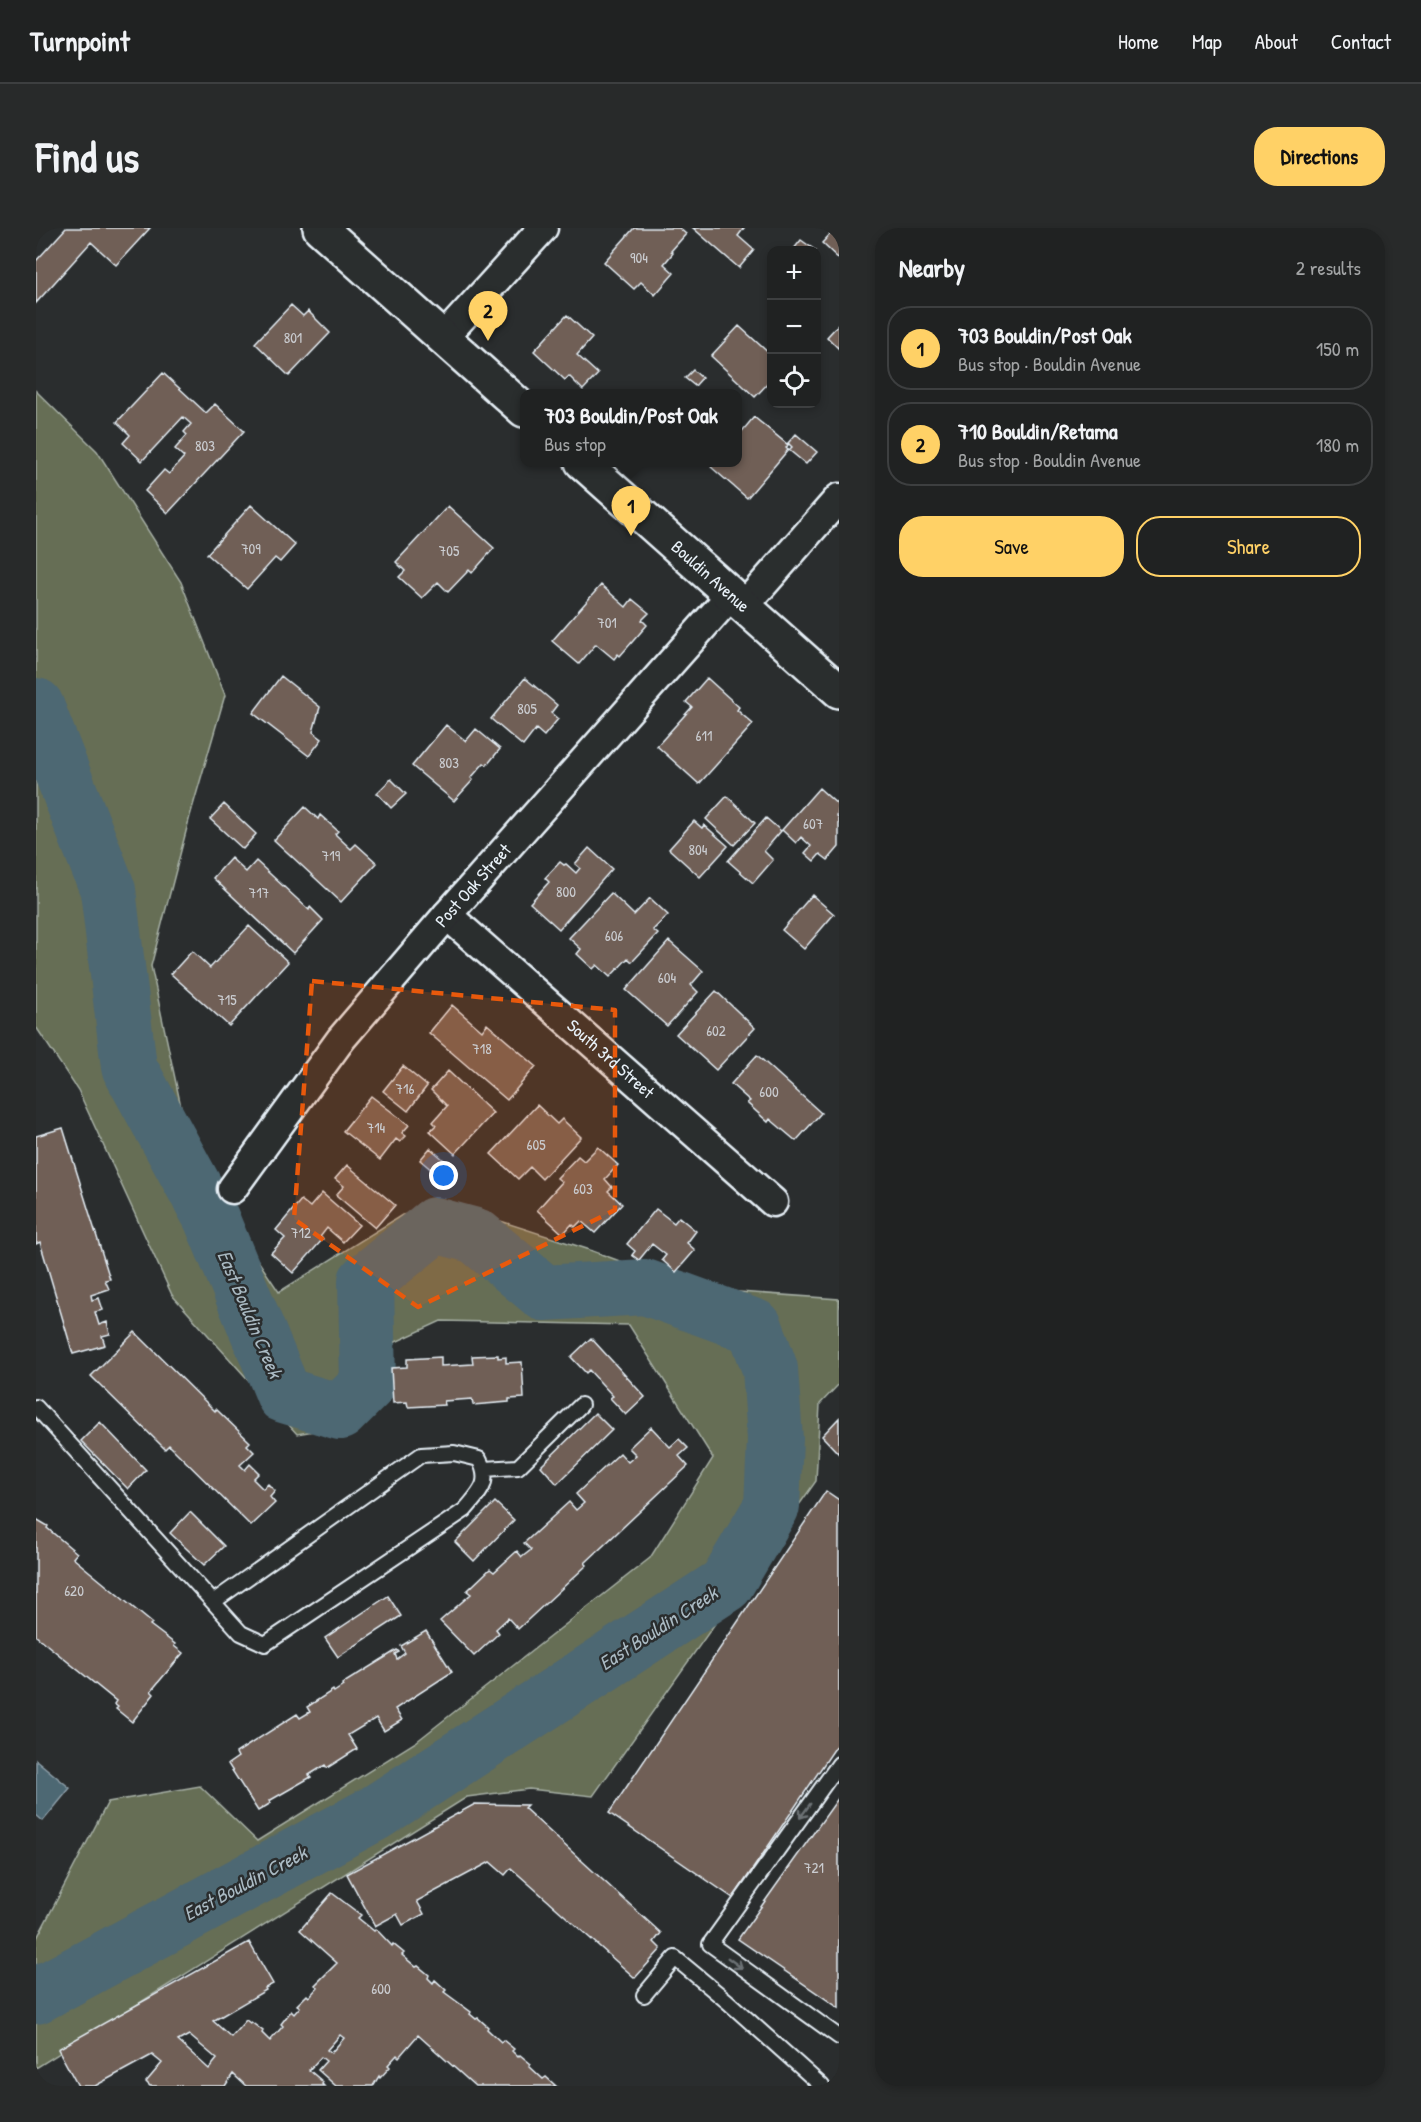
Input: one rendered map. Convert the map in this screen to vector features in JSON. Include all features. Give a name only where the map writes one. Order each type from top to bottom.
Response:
[{"type":"street","points":[[320,228],[520,405]]},
{"type":"street","points":[[444,337],[543,228]]},
{"type":"street","name":"Bouldin Avenue","points":[[587,467],[839,691]]},
{"type":"street","name":"Post Oak Street","points":[[232,1189],[342,1039],[447,915],[738,600],[839,498]]},
{"type":"street","name":"South 3rd Street","points":[[447,915],[773,1202]]},
{"type":"lane","points":[[484,1469],[518,1467],[581,1406]]},
{"type":"lane","points":[[36,1407],[213,1602],[242,1633],[264,1644],[465,1510],[484,1487],[484,1469],[479,1459],[454,1453],[421,1455],[213,1602]]},
{"type":"lane","points":[[839,1764],[710,1944],[839,2037]]},
{"type":"lane","points":[[644,1995],[675,1958],[822,2086]]},
{"type":"highlighted area","points":[[312,981],[615,1010],[615,1210],[418,1307],[294,1219]]},
{"type":"green space","points":[[36,391],[97,451],[181,582],[225,695],[190,816],[151,966],[193,1163],[279,1292],[402,1215],[454,1206],[587,1249],[696,1289],[839,1299],[839,1384],[820,1404],[816,1481],[593,1796],[529,1789],[467,1797],[36,2068],[36,1940],[108,1802],[200,1786],[257,1841],[416,1742],[650,1558],[713,1458],[629,1325],[441,1321],[376,1351],[374,1407],[337,1427],[297,1434],[172,1295],[78,1090],[36,1027]]},
{"type":"water","points":[[36,1760],[70,1788],[43,1821],[36,1815]]},
{"type":"building","points":[[66,228],[150,228],[116,265],[91,242],[36,303],[36,261]]},
{"type":"building","points":[[634,228],[679,228],[686,234],[671,251],[673,253],[664,264],[674,273],[655,295],[641,282],[634,289],[604,262]]},
{"type":"building","points":[[693,228],[744,228],[738,236],[754,250],[739,268]]},
{"type":"building","points":[[836,228],[839,228],[839,259],[822,243]]},
{"type":"building","points":[[801,240],[809,246],[796,246]]},
{"type":"building","points":[[291,305],[303,316],[308,311],[330,333],[289,376],[255,343]]},
{"type":"building","points":[[567,315],[592,338],[577,355],[598,374],[582,389],[569,376],[565,380],[534,351]]},
{"type":"building","points":[[839,324],[839,349],[827,337]]},
{"type":"building","points":[[739,326],[767,351],[767,384],[755,397],[711,356]]},
{"type":"building","points":[[693,370],[702,378],[695,386],[685,378]]},
{"type":"building","points":[[163,373],[206,413],[215,404],[244,431],[168,513],[145,491],[164,470],[169,474],[184,457],[175,449],[187,435],[184,432],[191,424],[183,417],[142,461],[123,443],[130,435],[117,422]]},
{"type":"building","points":[[754,417],[788,445],[786,448],[788,450],[747,498],[711,467],[742,467],[742,431]]},
{"type":"building","points":[[796,434],[817,452],[806,464],[789,450],[792,447],[788,443]]},
{"type":"building","points":[[251,505],[295,545],[280,562],[275,558],[247,589],[207,554]]},
{"type":"building","points":[[448,506],[494,548],[472,573],[469,570],[448,592],[438,582],[422,598],[399,577],[405,571],[396,562]]},
{"type":"building","points":[[601,585],[626,607],[632,599],[649,613],[642,620],[647,625],[620,656],[618,654],[614,659],[596,644],[579,664],[552,641]]},
{"type":"building","points":[[281,676],[320,707],[313,732],[322,739],[309,756],[253,713]]},
{"type":"building","points":[[525,678],[557,705],[551,713],[558,719],[544,736],[536,729],[523,746],[491,719]]},
{"type":"building","points":[[707,678],[739,707],[737,710],[753,724],[699,784],[657,746],[692,707],[686,702]]},
{"type":"building","points":[[446,725],[466,741],[476,729],[500,749],[487,765],[484,763],[471,778],[473,780],[454,801],[412,766]]},
{"type":"building","points":[[391,779],[406,794],[391,808],[377,793]]},
{"type":"building","points":[[819,788],[839,806],[837,817],[839,818],[839,847],[828,860],[820,854],[814,861],[805,853],[811,846],[801,837],[796,843],[782,830]]},
{"type":"building","points":[[727,796],[755,823],[734,845],[706,819]]},
{"type":"building","points":[[224,804],[256,834],[243,849],[210,819]]},
{"type":"building","points":[[305,807],[318,819],[320,815],[338,831],[335,834],[351,849],[356,844],[377,863],[341,902],[274,840]]},
{"type":"building","points":[[766,818],[781,831],[764,851],[773,860],[753,883],[728,861]]},
{"type":"building","points":[[694,821],[702,828],[704,825],[728,846],[700,877],[669,849]]},
{"type":"building","points":[[589,848],[612,869],[559,929],[530,903],[549,882],[545,878],[560,862],[576,873],[580,868],[575,864]]},
{"type":"building","points":[[231,858],[246,872],[256,861],[323,920],[293,953],[213,878]]},
{"type":"building","points":[[611,893],[634,915],[650,898],[668,915],[653,930],[658,934],[632,962],[628,958],[610,977],[597,965],[593,969],[577,954],[581,949],[569,938]]},
{"type":"building","points":[[812,895],[834,914],[804,949],[782,930]]},
{"type":"building","points":[[249,926],[288,962],[229,1026],[171,974],[192,951],[210,968]]},
{"type":"building","points":[[669,941],[703,971],[691,985],[698,992],[667,1026],[626,990]]},
{"type":"building","points":[[716,991],[755,1028],[716,1070],[676,1034]]},
{"type":"building","points":[[452,1005],[482,1031],[487,1024],[536,1066],[507,1100],[429,1033]]},
{"type":"building","points":[[757,1055],[821,1113],[796,1141],[770,1119],[768,1122],[731,1084]]},
{"type":"building","points":[[403,1066],[427,1086],[408,1111],[383,1091]]},
{"type":"building","points":[[448,1071],[493,1113],[455,1154],[430,1131],[436,1125],[433,1122],[447,1106],[431,1090]]},
{"type":"building","points":[[371,1096],[409,1125],[402,1133],[406,1136],[400,1142],[396,1139],[380,1160],[343,1131]]},
{"type":"building","points":[[537,1105],[557,1124],[562,1119],[581,1137],[542,1179],[530,1167],[518,1179],[491,1154]]},
{"type":"building","points":[[63,1128],[110,1279],[105,1280],[109,1289],[91,1295],[92,1300],[99,1298],[103,1310],[95,1312],[99,1325],[107,1322],[110,1334],[102,1336],[105,1345],[73,1354],[40,1242],[36,1244],[36,1136]]},
{"type":"building","points":[[598,1147],[618,1165],[605,1179],[612,1187],[608,1191],[622,1204],[595,1233],[581,1221],[575,1227],[572,1224],[563,1234],[537,1210],[562,1182],[557,1178],[578,1156],[584,1161]]},
{"type":"building","points":[[430,1148],[458,1172],[448,1184],[420,1160]]},
{"type":"building","points":[[347,1165],[395,1205],[375,1228],[336,1195],[344,1186],[335,1179]]},
{"type":"building","points":[[322,1193],[359,1225],[343,1242],[327,1228],[320,1237],[323,1239],[293,1273],[271,1253],[285,1238],[276,1230],[301,1200],[310,1207]]},
{"type":"building","points":[[656,1209],[674,1223],[679,1217],[696,1231],[687,1243],[695,1250],[676,1272],[662,1260],[666,1255],[652,1244],[639,1260],[632,1255],[635,1251],[627,1244]]},
{"type":"building","points":[[135,1332],[250,1442],[247,1445],[254,1452],[240,1465],[245,1470],[250,1464],[259,1473],[253,1479],[263,1489],[268,1484],[275,1491],[270,1497],[275,1503],[251,1526],[169,1445],[165,1449],[91,1376]]},
{"type":"building","points":[[591,1338],[645,1397],[626,1415],[610,1398],[613,1396],[589,1370],[586,1373],[571,1357]]},
{"type":"building","points":[[498,1355],[498,1358],[506,1357],[506,1363],[522,1362],[524,1398],[509,1399],[509,1402],[473,1405],[472,1399],[444,1401],[445,1405],[408,1407],[407,1402],[393,1403],[391,1368],[407,1367],[407,1359],[441,1357],[441,1366],[473,1364],[472,1356]]},
{"type":"building","points":[[595,1413],[612,1430],[557,1484],[541,1466]]},
{"type":"building","points":[[839,1418],[839,1454],[822,1436]]},
{"type":"building","points":[[100,1422],[146,1470],[128,1489],[81,1441]]},
{"type":"building","points":[[651,1427],[670,1447],[679,1439],[688,1448],[679,1456],[688,1466],[518,1629],[508,1618],[496,1629],[499,1633],[474,1656],[440,1621],[471,1594],[467,1591],[490,1569],[494,1572],[517,1551],[522,1557],[531,1550],[524,1543],[569,1502],[576,1510],[584,1503],[576,1494],[620,1453],[628,1462],[636,1455],[629,1448]]},
{"type":"building","points":[[826,1491],[839,1500],[839,1742],[733,1898],[609,1813]]},
{"type":"building","points":[[495,1502],[514,1520],[474,1561],[455,1542]]},
{"type":"building","points":[[190,1512],[224,1546],[204,1565],[170,1533]]},
{"type":"building","points":[[36,1519],[48,1526],[47,1528],[77,1553],[73,1558],[152,1623],[150,1625],[183,1653],[151,1691],[154,1694],[132,1722],[116,1709],[118,1707],[114,1704],[116,1701],[36,1636]]},
{"type":"building","points":[[388,1596],[401,1616],[338,1657],[325,1638]]},
{"type":"building","points":[[426,1631],[452,1672],[395,1709],[402,1720],[384,1731],[376,1718],[348,1735],[357,1749],[327,1768],[325,1765],[309,1775],[311,1777],[269,1801],[271,1803],[258,1811],[228,1764],[238,1757],[236,1753],[297,1714],[300,1718],[310,1712],[307,1707],[397,1650],[399,1652],[395,1654],[397,1659],[405,1653],[401,1646]]},
{"type":"building","points":[[839,1797],[839,2008],[738,1939]]},
{"type":"building","points":[[475,1804],[527,1805],[524,1808],[661,1933],[654,1942],[661,1949],[635,1978],[511,1868],[505,1875],[490,1862],[417,1901],[424,1914],[403,1925],[397,1914],[375,1926],[347,1874]]},
{"type":"building","points":[[332,1893],[361,1915],[358,1918],[374,1931],[376,1929],[392,1946],[393,1944],[404,1953],[402,1955],[429,1975],[428,1978],[433,1983],[435,1980],[446,1990],[444,1992],[471,2012],[470,2014],[476,2019],[478,2018],[501,2042],[503,2040],[514,2049],[512,2051],[531,2064],[529,2066],[543,2079],[546,2077],[556,2086],[475,2086],[418,2035],[399,2057],[397,2055],[388,2065],[390,2067],[380,2078],[379,2076],[373,2086],[336,2086],[318,2070],[326,2061],[321,2057],[309,2070],[323,2082],[324,2086],[246,2086],[233,2074],[225,2086],[150,2086],[146,2082],[162,2063],[152,2055],[95,2086],[78,2086],[58,2049],[249,1942],[273,1984],[213,2021],[231,2037],[246,2020],[263,2031],[262,2033],[270,2041],[283,2026],[281,2024],[291,2011],[294,2014],[300,2007],[297,2005],[307,1995],[309,1997],[318,1987],[315,1985],[337,1963],[300,1930]],"holes":[[[189,2035],[217,2059],[209,2069],[178,2041]],[[340,2035],[344,2038],[331,2053],[327,2050]]]},
{"type":"waterway","name":"East Bouldin Creek","points":[[36,706],[108,890],[129,1067],[211,1218],[284,1395],[340,1412],[368,1384],[366,1281],[435,1225],[476,1236],[544,1293],[645,1287],[755,1327],[770,1369],[775,1439],[772,1506],[726,1584],[375,1813],[36,1996]]},
{"type":"place","name":"710 Bouldin/Retama","points":[[488,341]]},
{"type":"place","name":"703 Bouldin/Post Oak","points":[[631,536]]}]
